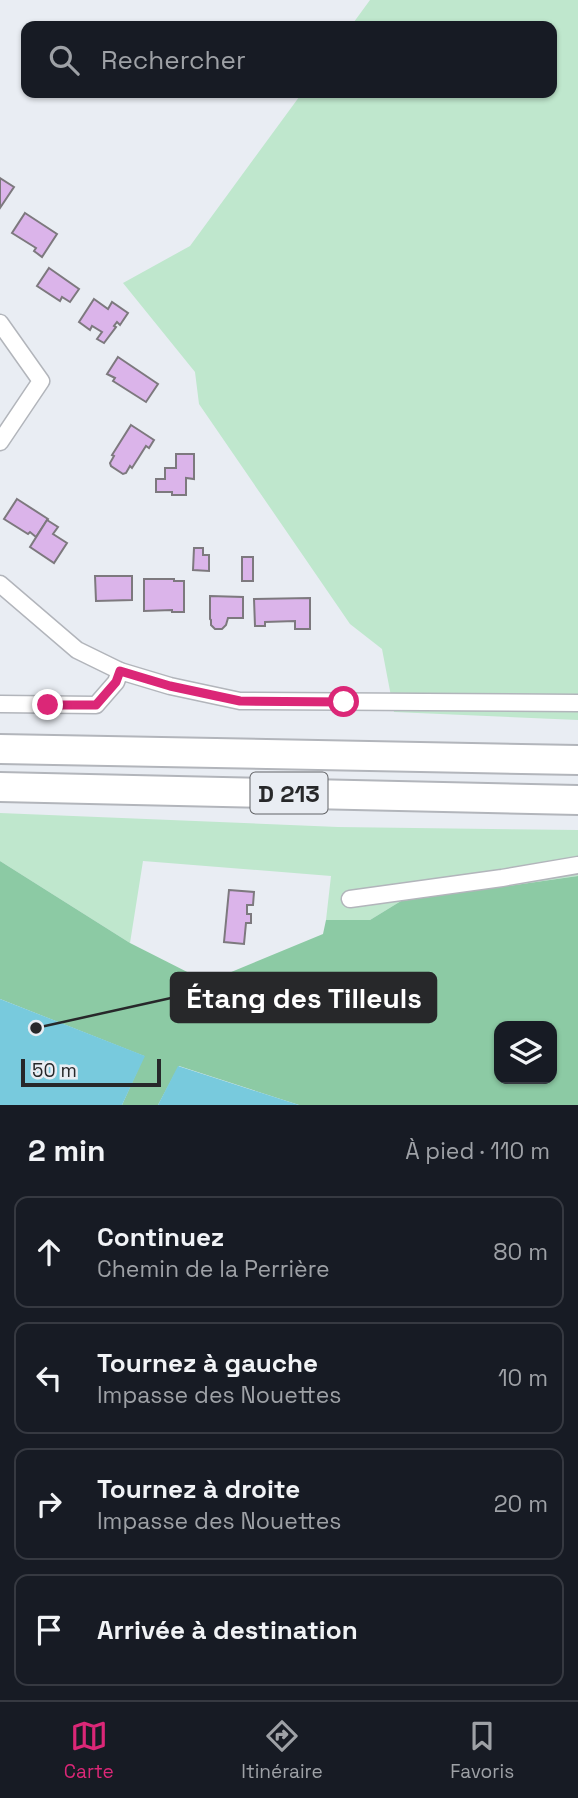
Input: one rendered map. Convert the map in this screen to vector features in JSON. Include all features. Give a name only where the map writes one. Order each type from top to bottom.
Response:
[{"type":"highway","name":"D 213","points":[[0,749],[578,760]]},
{"type":"highway","name":"D 213","points":[[0,788],[578,800]]},
{"type":"street","points":[[0,323],[41,381],[0,442]]},
{"type":"street","points":[[0,584],[77,650],[120,671],[170,686],[240,701],[578,703]]},
{"type":"street","points":[[0,704],[96,705],[116,682],[120,671]]},
{"type":"street","points":[[350,899],[578,865]]},
{"type":"green space","points":[[370,0],[578,0],[578,720],[394,712],[382,649],[350,624],[199,404],[195,372],[123,283],[190,246],[298,98],[557,98],[557,21],[355,21]]},
{"type":"green space","points":[[0,813],[338,827],[578,830],[578,876],[401,901],[370,920],[326,920],[331,876],[143,861],[130,943],[0,861]]},
{"type":"green space","points":[[0,861],[130,943],[207,982],[323,934],[326,920],[370,920],[401,901],[578,876],[578,1105],[299,1105],[179,1066],[158,1105],[122,1105],[144,1056],[0,999]]},
{"type":"water","points":[[0,999],[145,1056],[122,1105],[0,1105]]},
{"type":"water","points":[[178,1066],[299,1105],[158,1105]]},
{"type":"building","points":[[0,178],[14,187],[0,208]]},
{"type":"building","points":[[25,213],[57,234],[42,257],[34,251],[36,248],[12,233]]},
{"type":"building","points":[[49,268],[79,289],[70,302],[62,297],[60,301],[37,286]]},
{"type":"building","points":[[94,299],[108,309],[112,302],[128,313],[120,325],[117,322],[104,343],[97,339],[102,332],[92,326],[90,330],[79,322]]},
{"type":"building","points":[[118,357],[158,384],[146,402],[113,381],[115,378],[107,374]]},
{"type":"building","points":[[131,425],[154,440],[149,448],[146,446],[132,468],[130,466],[123,474],[110,463],[114,456],[112,455]]},
{"type":"building","points":[[176,454],[194,454],[194,479],[186,478],[186,495],[156,492],[156,479],[165,479],[165,468],[176,468]]},
{"type":"building","points":[[17,499],[48,519],[36,537],[4,519]]},
{"type":"building","points":[[47,520],[58,527],[53,534],[67,543],[54,563],[30,547]]},
{"type":"building","points":[[194,548],[203,548],[203,555],[209,555],[209,571],[193,570]]},
{"type":"building","points":[[242,557],[253,557],[253,581],[242,581]]},
{"type":"building","points":[[95,576],[132,576],[132,600],[96,601]]},
{"type":"building","points":[[144,579],[184,581],[184,612],[144,611]]},
{"type":"building","points":[[210,596],[243,597],[243,618],[228,618],[222,629],[215,629],[210,619]]},
{"type":"building","points":[[310,598],[310,629],[295,629],[295,621],[265,622],[265,626],[255,626],[254,599]]},
{"type":"building","points":[[229,890],[254,892],[253,905],[247,905],[251,923],[246,923],[244,944],[224,942]]},
{"type":"place","name":"Étang des Tilleuls","points":[[36,1028]]},
{"type":"route","points":[[48,705],[96,705],[116,682],[120,671],[170,686],[240,701],[344,702]]}]
